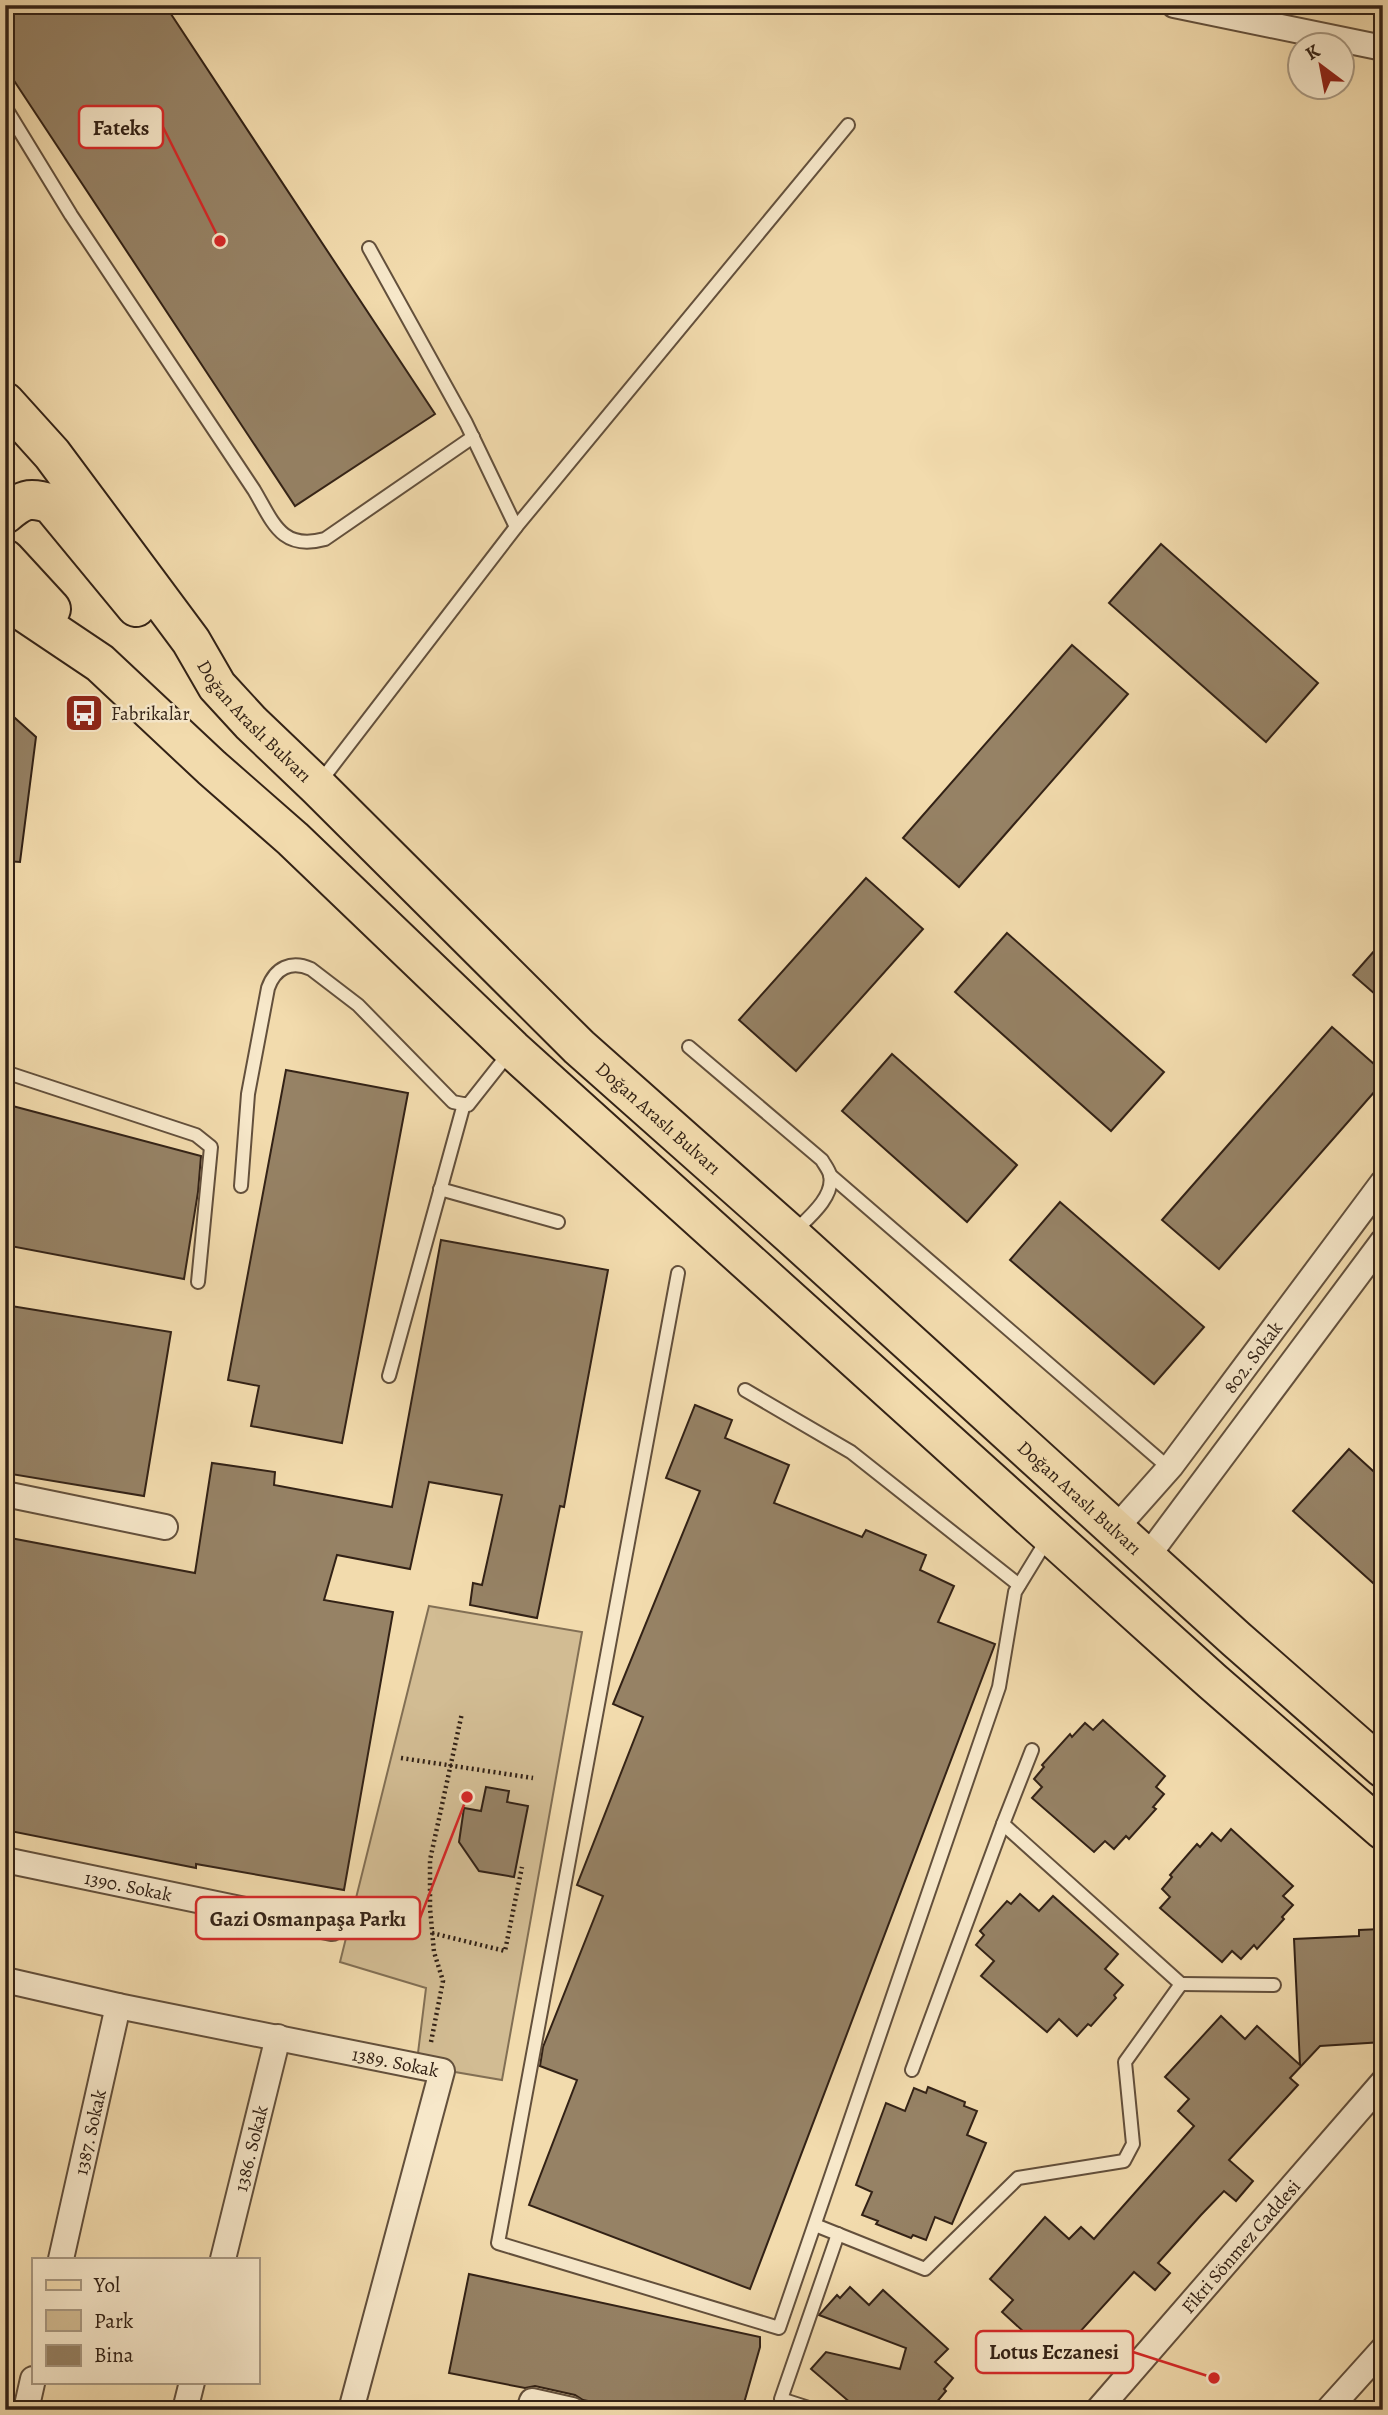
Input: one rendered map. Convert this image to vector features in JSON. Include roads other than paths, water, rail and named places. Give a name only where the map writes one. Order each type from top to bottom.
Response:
[{"type":"main road","name":"Doğan Araslı Bulvarı","points":[[5,402],[52,454],[183,630],[217,686],[251,723],[579,1047],[1383,1768]]},
{"type":"main road","points":[[5,514],[22,501],[38,499],[51,505],[183,661],[217,686]]},
{"type":"main road","points":[[5,559],[100,663],[212,768],[293,839],[512,1049],[1212,1681],[1383,1830]]},
{"type":"main road","points":[[5,595],[24,612],[100,663]]},
{"type":"street","points":[[1174,5],[1383,48]]},
{"type":"street","name":"802. Sokak","points":[[1115,1528],[1169,1468],[1383,1182]]},
{"type":"street","name":"802. Sokak","points":[[1147,1557],[1383,1241]]},
{"type":"street","points":[[5,1494],[165,1527]]},
{"type":"street","name":"1390. Sokak","points":[[5,1860],[332,1928]]},
{"type":"street","name":"1389. Sokak","points":[[5,1980],[118,2006],[442,2071],[352,2410]]},
{"type":"street","name":"1387. Sokak","points":[[61,2258],[118,2006]]},
{"type":"street","name":"1386. Sokak","points":[[223,2258],[278,2037]]},
{"type":"street","name":"Fikri Sönmez Caddesi","points":[[1098,2410],[1383,2082]]},
{"type":"street","points":[[1328,2410],[1383,2349]]},
{"type":"street","points":[[26,2410],[32,2383]]},
{"type":"street","points":[[185,2410],[192,2384]]},
{"type":"street","points":[[529,2410],[532,2401],[572,2410]]},
{"type":"lane","points":[[5,107],[71,215],[254,489],[280,533],[302,542],[325,539],[473,437]]},
{"type":"lane","points":[[317,786],[516,527],[848,125]]},
{"type":"lane","points":[[369,248],[473,437],[516,527]]},
{"type":"lane","points":[[241,1186],[248,1094],[268,988],[271,978],[285,966],[303,965],[311,969],[358,1005],[453,1102],[468,1105],[512,1049]]},
{"type":"lane","points":[[689,1047],[822,1160],[830,1175],[1169,1468]]},
{"type":"lane","points":[[5,1072],[196,1135],[211,1147],[198,1282]]},
{"type":"lane","points":[[389,1376],[464,1104]]},
{"type":"lane","points":[[791,1235],[820,1204],[830,1188],[830,1175]]},
{"type":"lane","points":[[440,1189],[558,1222]]},
{"type":"lane","points":[[678,1273],[498,2243],[779,2328],[999,1686],[1015,1592],[1050,1535]]},
{"type":"lane","points":[[746,1390],[851,1451],[1020,1585]]},
{"type":"lane","points":[[912,2070],[1032,1750]]},
{"type":"lane","points":[[1003,1824],[1181,1984],[1274,1985]]},
{"type":"lane","points":[[815,2225],[925,2269],[1018,2178],[1124,2161],[1133,2144],[1125,2062],[1181,1984]]},
{"type":"lane","points":[[815,2410],[781,2399],[838,2234]]},
{"type":"place","name":"Fateks","points":[[220,241]]},
{"type":"place","name":"Fabrikalar","points":[[84,713]]},
{"type":"place","name":"Gazi Osmanpaşa Parkı","points":[[467,1797]]},
{"type":"place","name":"Lotus Eczanesi","points":[[1214,2378]]}]
